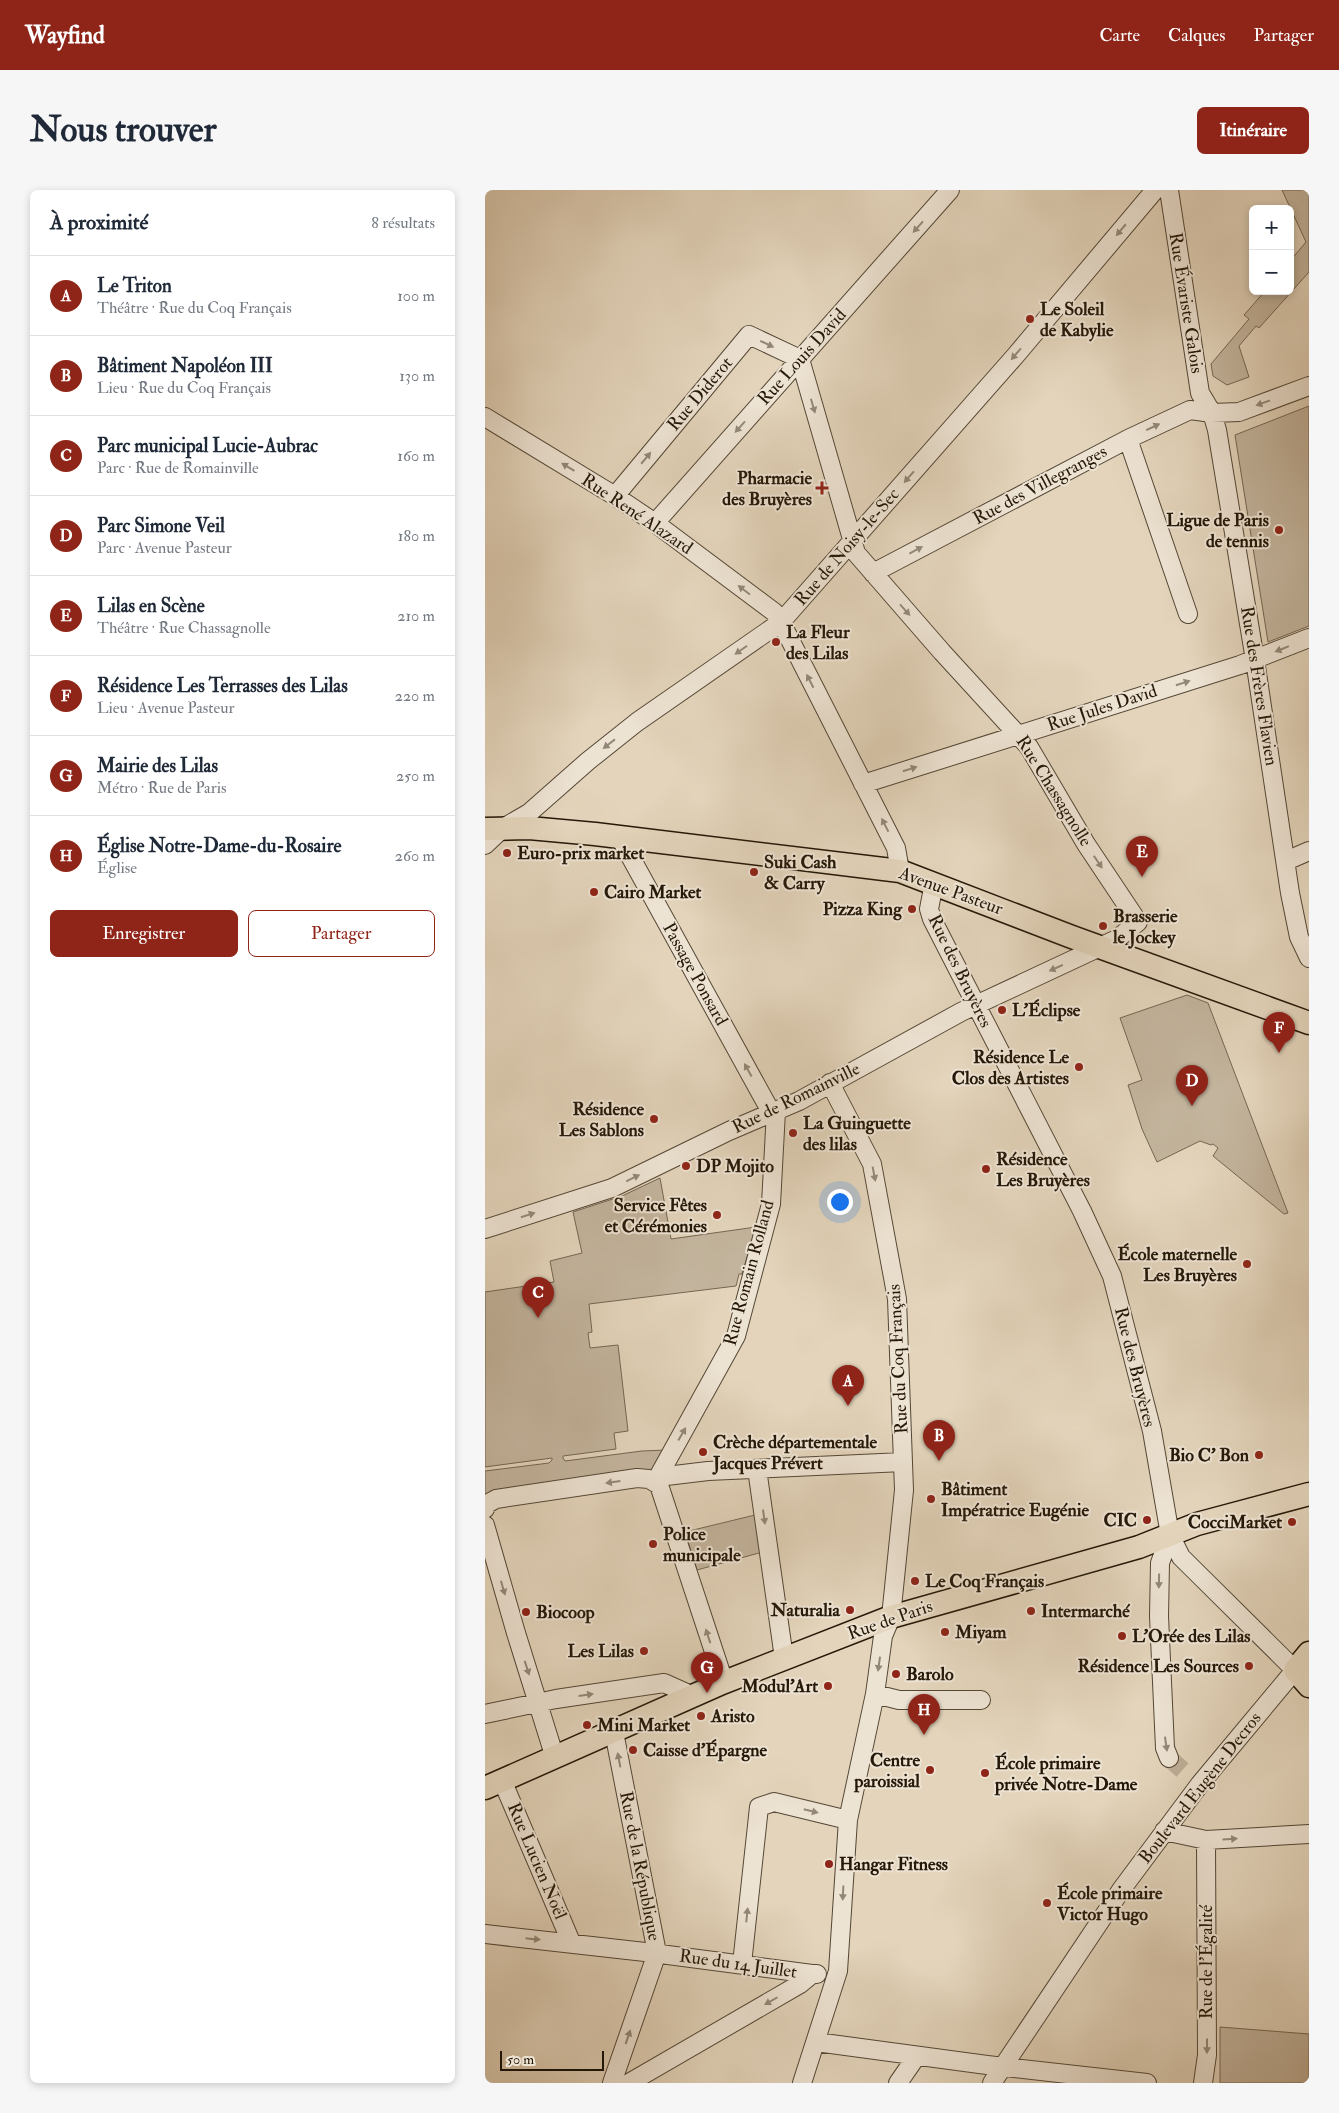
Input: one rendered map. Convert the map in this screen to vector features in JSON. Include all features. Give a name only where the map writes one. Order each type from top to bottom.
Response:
[{"type":"main road","name":"Avenue Pasteur","points":[[494,828],[619,836],[900,871],[1099,947],[1309,1023]]},
{"type":"main road","name":"Rue de Paris","points":[[494,1784],[722,1683],[891,1617],[1139,1547],[1197,1524],[1309,1494]]},
{"type":"main road","points":[[1302,1678],[1309,1653]]},
{"type":"street","name":"Rue Louis David","points":[[655,523],[950,190]]},
{"type":"street","name":"Rue de Noisy-le-Sec","points":[[485,844],[494,828],[529,813],[588,761],[637,722],[781,622],[1016,355],[1155,190]]},
{"type":"street","name":"Rue Évariste Galois","points":[[1169,190],[1200,393],[1212,412]]},
{"type":"street","name":"Rue Diderot","points":[[615,496],[749,335],[800,360]]},
{"type":"street","name":"Rue Chassagnolle","points":[[800,360],[856,553],[942,652],[1020,735],[1086,844],[1138,922],[1117,939],[1099,947]]},
{"type":"street","name":"Rue des Villegranges","points":[[873,573],[1128,439],[1190,410],[1239,412],[1309,386]]},
{"type":"street","name":"Rue des Frères Flavien","points":[[1212,412],[1217,430],[1255,660],[1290,893],[1299,937],[1309,958]]},
{"type":"street","name":"Rue René Alazard","points":[[485,417],[615,496],[655,523],[774,612],[781,622]]},
{"type":"street","points":[[1128,439],[1189,614]]},
{"type":"street","points":[[781,622],[897,848],[900,871]]},
{"type":"street","name":"Rue Jules David","points":[[863,784],[1255,660],[1309,638]]},
{"type":"street","name":"Passage Ponsard","points":[[619,836],[774,1112]]},
{"type":"street","points":[[1286,861],[1309,851]]},
{"type":"street","name":"Rue des Bruyères","points":[[934,883],[929,909],[975,1004],[1082,1211],[1112,1276],[1152,1431],[1170,1534]]},
{"type":"street","name":"Rue de Romainville","points":[[485,1229],[612,1188],[799,1101],[975,1004],[1099,947]]},
{"type":"street","name":"Rue du Coq Français","points":[[802,2083],[837,1971],[848,1820],[875,1694],[883,1636],[891,1617],[904,1490],[897,1299],[872,1164],[830,1083]]},
{"type":"street","name":"Rue Romain Rolland","points":[[659,1481],[736,1336],[771,1204],[774,1112]]},
{"type":"street","points":[[486,1506],[495,1499],[637,1478],[659,1481],[707,1471],[903,1462]]},
{"type":"street","points":[[757,1469],[784,1658]]},
{"type":"street","points":[[659,1481],[721,1673],[722,1683]]},
{"type":"street","points":[[485,1524],[555,1758]]},
{"type":"street","points":[[1170,1534],[1181,1558],[1302,1678]]},
{"type":"street","points":[[1169,1758],[1165,1748],[1159,1616],[1160,1563],[1170,1534]]},
{"type":"street","name":"Boulevard Eugène Decros","points":[[992,2083],[1115,1898],[1164,1831],[1194,1779],[1302,1678]]},
{"type":"street","points":[[485,1714],[538,1703],[664,1683],[693,1696]]},
{"type":"street","points":[[875,1694],[899,1700],[981,1700]]},
{"type":"street","name":"Rue de la République","points":[[612,2083],[657,1953],[613,1732]]},
{"type":"street","name":"Rue Lucien Noël","points":[[494,1784],[571,1942]]},
{"type":"street","points":[[742,1964],[759,1808],[775,1802],[848,1820]]},
{"type":"street","points":[[1164,1831],[1206,1840],[1309,1834]]},
{"type":"street","name":"Rue de l'Égalité","points":[[1203,2083],[1207,2055],[1206,1840]]},
{"type":"street","name":"Rue du 14 Juillet","points":[[485,1934],[571,1942],[812,1974]]},
{"type":"street","points":[[629,2083],[800,1984],[812,1974],[837,1971]]},
{"type":"street","points":[[816,2042],[1004,2067],[1147,2083]]},
{"type":"street","points":[[898,2083],[916,2056]]},
{"type":"shaded area","points":[[1282,190],[1309,190],[1309,272],[1294,289],[1294,256],[1306,242],[1294,216],[1294,205],[1289,205]]},
{"type":"shaded area","points":[[1262,295],[1288,295],[1259,328],[1256,326],[1239,346],[1249,377],[1227,385],[1213,376],[1211,364],[1249,319],[1244,315]]},
{"type":"shaded area","name":"Ligue de Paris de tennis","points":[[1309,406],[1309,626],[1268,642],[1235,435]]},
{"type":"shaded area","points":[[1187,995],[1208,1003],[1288,1213],[1284,1214],[1213,1156],[1218,1148],[1213,1144],[1200,1141],[1157,1162],[1142,1129],[1128,1085],[1142,1080],[1120,1018]]},
{"type":"shaded area","points":[[660,1178],[671,1239],[756,1227],[742,1274],[739,1274],[736,1286],[589,1304],[592,1332],[588,1333],[590,1348],[618,1345],[628,1431],[614,1433],[616,1449],[563,1456],[563,1458],[565,1461],[642,1451],[667,1450],[655,1473],[485,1497],[485,1471],[549,1463],[552,1458],[485,1467],[485,1292],[554,1282],[550,1261],[582,1253],[573,1212],[622,1196]]},
{"type":"shaded area","points":[[755,1515],[761,1552],[697,1570],[685,1532]]},
{"type":"shaded area","points":[[1220,2027],[1309,2034],[1309,2083],[1220,2083]]},
{"type":"tunnel","points":[[1169,1758],[1187,1774]]},
{"type":"place","name":"Le Soleil de Kabylie","points":[[1030,319]]},
{"type":"place","name":"Pharmacie des Bruyères","points":[[822,488]]},
{"type":"place","name":"Ligue de Paris de tennis","points":[[1279,530]]},
{"type":"place","name":"La Fleur des Lilas","points":[[776,642]]},
{"type":"place","name":"Euro-prix market","points":[[507,853]]},
{"type":"place","name":"Suki Cash & Carry","points":[[754,872]]},
{"type":"place","name":"Lilas en Scène","points":[[1142,877]]},
{"type":"place","name":"Cairo Market","points":[[594,892]]},
{"type":"place","name":"Pizza King","points":[[912,909]]},
{"type":"place","name":"Brasserie le Jockey","points":[[1103,926]]},
{"type":"place","name":"L’Éclipse","points":[[1002,1010]]},
{"type":"place","name":"Résidence Les Terrasses des Lilas","points":[[1279,1053]]},
{"type":"place","name":"Résidence Le Clos des Artistes","points":[[1079,1067]]},
{"type":"place","name":"Parc Simone Veil","points":[[1192,1106]]},
{"type":"place","name":"Résidence Les Sablons","points":[[654,1119]]},
{"type":"place","name":"La Guinguette des lilas","points":[[793,1133]]},
{"type":"place","name":"DP Mojito","points":[[686,1166]]},
{"type":"place","name":"Résidence Les Bruyères","points":[[986,1169]]},
{"type":"place","name":"Service Fêtes et Cérémonies","points":[[717,1215]]},
{"type":"place","name":"École maternelle Les Bruyères","points":[[1247,1264]]},
{"type":"place","name":"Parc municipal Lucie-Aubrac","points":[[538,1318]]},
{"type":"place","name":"Le Triton","points":[[848,1406]]},
{"type":"place","name":"Crèche départementale Jacques Prévert","points":[[703,1452]]},
{"type":"place","name":"Bio C' Bon","points":[[1259,1455]]},
{"type":"place","name":"Bâtiment Napoléon III","points":[[939,1461]]},
{"type":"place","name":"Bâtiment Impératrice Eugénie","points":[[931,1499]]},
{"type":"place","name":"CIC","points":[[1147,1520]]},
{"type":"place","name":"CocciMarket","points":[[1292,1522]]},
{"type":"place","name":"Police municipale","points":[[653,1544]]},
{"type":"place","name":"Le Coq Français","points":[[915,1581]]},
{"type":"place","name":"Naturalia","points":[[850,1610]]},
{"type":"place","name":"Intermarché","points":[[1031,1611]]},
{"type":"place","name":"Biocoop","points":[[526,1612]]},
{"type":"place","name":"Miyam","points":[[945,1632]]},
{"type":"place","name":"L'Orée des Lilas","points":[[1122,1636]]},
{"type":"place","name":"Les Lilas","points":[[644,1651]]},
{"type":"place","name":"Résidence Les Sources","points":[[1249,1666]]},
{"type":"place","name":"Barolo","points":[[896,1674]]},
{"type":"place","name":"Modul'Art","points":[[828,1686]]},
{"type":"place","name":"Mairie des Lilas","points":[[707,1693]]},
{"type":"place","name":"Aristo","points":[[701,1716]]},
{"type":"place","name":"Mini Market","points":[[587,1725]]},
{"type":"place","name":"Église Notre-Dame-du-Rosaire","points":[[924,1735]]},
{"type":"place","name":"Caisse d'Épargne","points":[[633,1750]]},
{"type":"place","name":"Centre paroissial","points":[[930,1770]]},
{"type":"place","name":"École primaire privée Notre-Dame","points":[[985,1773]]},
{"type":"place","name":"Hangar Fitness","points":[[829,1864]]},
{"type":"place","name":"École primaire Victor Hugo","points":[[1047,1903]]}]
